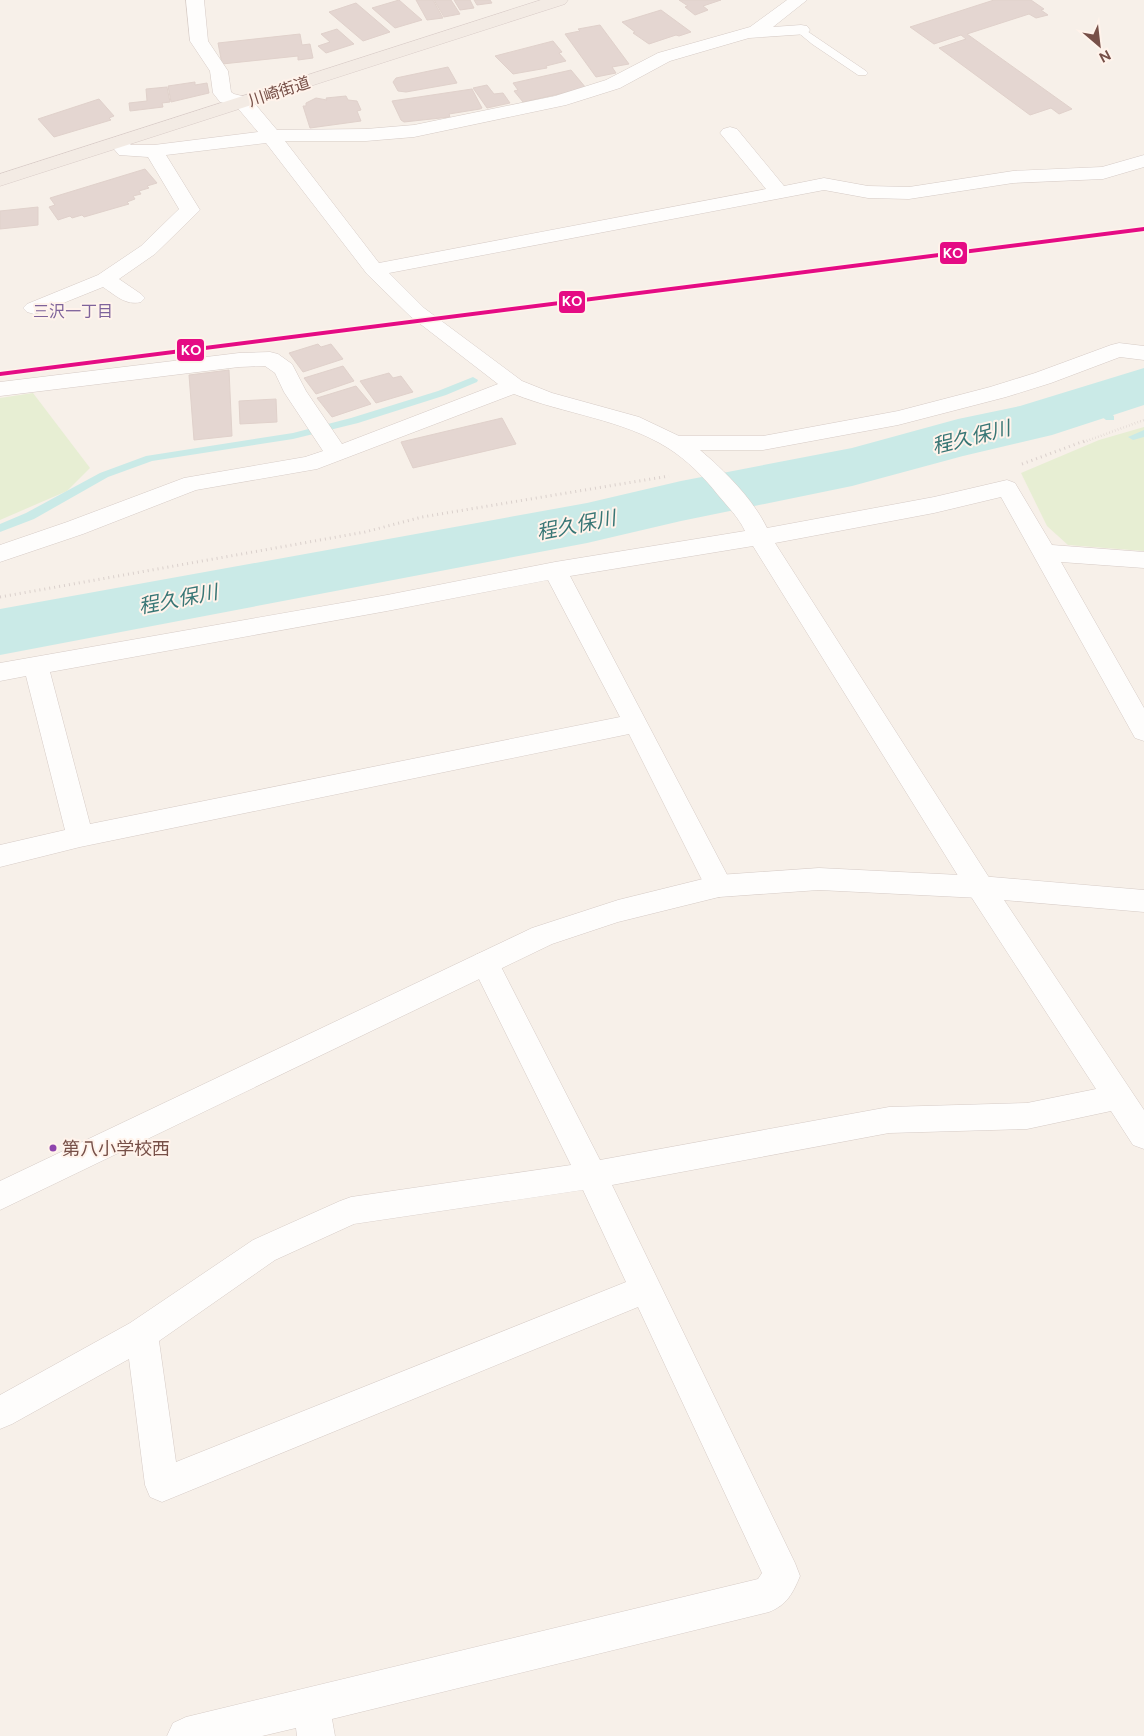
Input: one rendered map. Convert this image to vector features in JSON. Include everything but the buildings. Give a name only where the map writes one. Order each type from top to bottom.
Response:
[{"type":"main road","name":"川崎街道","points":[[5,176],[118,143],[559,0]]},
{"type":"street","points":[[195,0],[199,42],[219,71],[222,93],[227,98],[243,102],[273,136],[374,270],[417,312],[514,386],[544,398],[631,422],[676,442],[709,470],[750,519],[760,538],[980,887],[1144,1136]]},
{"type":"street","points":[[118,143],[126,151],[154,151],[273,136],[311,134],[366,135],[406,132],[559,101],[613,84],[664,57],[763,28],[798,0]]},
{"type":"street","points":[[783,12],[801,30]]},
{"type":"street","points":[[741,36],[801,30]]},
{"type":"street","points":[[730,133],[779,192]]},
{"type":"street","points":[[34,308],[105,279],[148,250],[190,210],[154,151]]},
{"type":"street","points":[[374,270],[824,184],[868,192],[909,193],[1012,177],[1102,173],[1144,161]]},
{"type":"street","points":[[105,279],[134,298]]},
{"type":"street","points":[[676,442],[763,443],[898,418],[998,392],[1043,378],[1118,350],[1144,353]]},
{"type":"street","points":[[0,389],[239,360],[270,359],[284,369],[295,392],[337,454]]},
{"type":"street","points":[[0,554],[75,528],[192,483],[309,464],[514,386]]},
{"type":"street","points":[[0,672],[555,570],[760,538],[934,505],[1007,488],[1141,720]]},
{"type":"street","points":[[1044,553],[1144,560]]},
{"type":"street","points":[[555,570],[719,886]]},
{"type":"street","points":[[36,666],[80,837]]},
{"type":"street","points":[[0,856],[80,837],[636,723]]},
{"type":"street","points":[[0,1196],[542,936],[608,914],[719,886],[819,879],[980,887],[1144,901]]},
{"type":"street","points":[[186,1736],[314,1720],[769,1594],[782,1576],[644,1289],[592,1175],[485,963]]},
{"type":"street","points":[[0,1413],[142,1334],[264,1250],[351,1211],[592,1175],[889,1120],[1027,1116],[1119,1097]]},
{"type":"street","points":[[142,1334],[162,1485],[644,1289]]},
{"type":"lane","points":[[801,30],[862,74]]},
{"type":"path","points":[[0,597],[365,532],[422,517],[709,470]]},
{"type":"green space","points":[[33,393],[90,468],[67,491],[0,520],[0,398]]},
{"type":"green space","points":[[1144,427],[1144,551],[1068,545],[1047,526],[1021,473],[1099,440]]},
{"type":"waterway","points":[[0,528],[30,516],[104,475],[150,458],[293,436],[354,421],[442,393],[473,380]]},
{"type":"waterway","name":"程久保川","points":[[0,632],[587,523],[681,501],[852,467],[958,438],[1031,422],[1144,386]]},
{"type":"waterway","points":[[1091,403],[1110,418]]},
{"type":"waterway","points":[[1133,437],[1144,433]]},
{"type":"transit line","name":"KO","points":[[0,374],[1144,229]]},
{"type":"place","name":"第八小学校西","points":[[53,1148]]},
{"type":"district","name":"三沢一丁目","points":[[73,311]]}]
